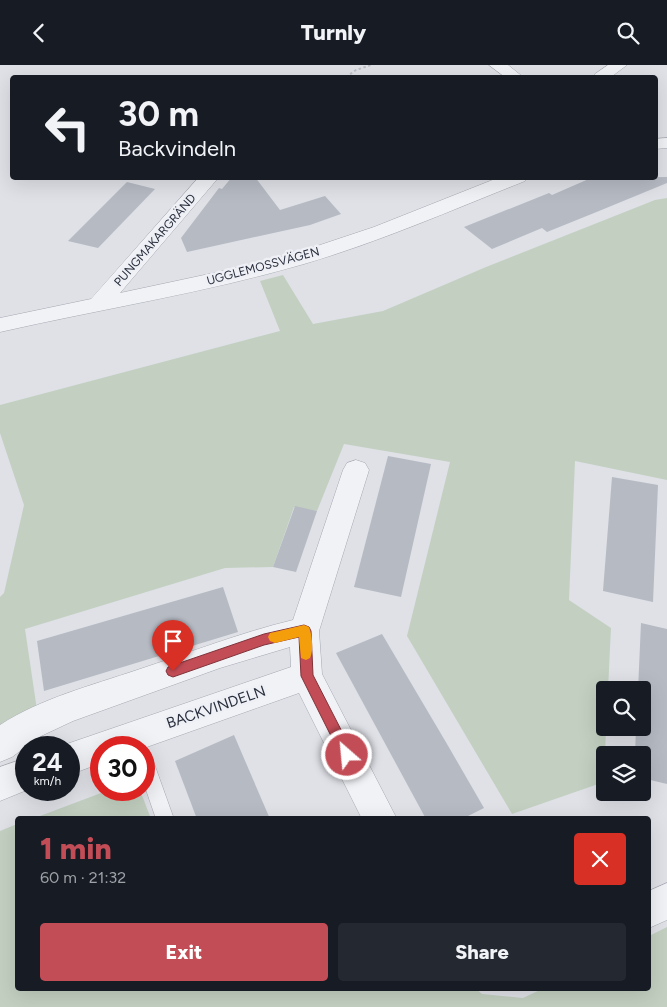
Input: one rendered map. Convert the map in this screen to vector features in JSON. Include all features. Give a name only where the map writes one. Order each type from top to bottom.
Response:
[{"type":"street","points":[[497,65],[512,75]]},
{"type":"street","points":[[604,75],[619,65]]},
{"type":"street","name":"PUNGMAKARGRÄND","points":[[100,303],[207,180]]},
{"type":"street","name":"UGGLEMOSSVÄGEN","points":[[0,325],[215,279],[298,259],[379,231],[510,180]]},
{"type":"street","points":[[356,470],[304,631],[307,676],[378,816]]},
{"type":"street","points":[[0,746],[9,735],[64,709],[264,640],[304,631]]},
{"type":"street","name":"BACKVINDELN","points":[[155,741],[307,676]]},
{"type":"street","points":[[0,783],[15,778]]},
{"type":"street","points":[[651,909],[667,901]]},
{"type":"lane","points":[[155,789],[165,816]]},
{"type":"path","points":[[349,75],[356,70],[371,65]]},
{"type":"green space","points":[[667,198],[667,480],[575,461],[569,600],[611,628],[608,681],[596,681],[596,736],[606,736],[605,746],[596,746],[596,785],[512,814],[407,636],[450,462],[344,444],[317,511],[294,507],[273,567],[225,568],[25,629],[37,710],[0,735],[0,597],[4,593],[24,505],[0,433],[0,405],[280,331],[260,281],[283,275],[313,324],[383,311],[486,267],[655,200]]},
{"type":"green space","points":[[90,797],[90,801],[144,801],[150,816],[40,816]]},
{"type":"green space","points":[[15,825],[15,991],[478,991],[482,994],[523,998],[538,991],[651,991],[651,935],[667,927],[667,1007],[0,1007],[0,831]]},
{"type":"building","points":[[658,177],[667,177],[667,183],[547,232],[542,228],[492,249],[464,227],[549,193],[552,195],[586,180],[658,180]]},
{"type":"building","points":[[230,180],[257,180],[280,210],[325,196],[341,214],[310,225],[187,252],[181,238],[219,188],[222,189]]},
{"type":"building","points":[[127,182],[155,189],[98,248],[68,241]]},
{"type":"building","points":[[388,456],[431,464],[401,597],[354,587]]},
{"type":"building","points":[[612,477],[658,485],[653,602],[603,591]]},
{"type":"building","points":[[295,506],[317,511],[296,572],[273,567]]},
{"type":"building","points":[[223,587],[238,632],[44,691],[37,641]]},
{"type":"building","points":[[641,623],[667,629],[667,784],[651,780],[651,746],[635,746],[636,736],[651,736],[651,681],[638,681]]},
{"type":"building","points":[[382,634],[484,808],[468,816],[424,816],[336,653]]},
{"type":"building","points":[[234,735],[269,816],[196,816],[175,761]]},
{"type":"slow traffic","points":[[275,637],[304,631],[306,654]]},
{"type":"route","points":[[173,671],[264,640],[304,631],[307,676],[347,755]]}]
